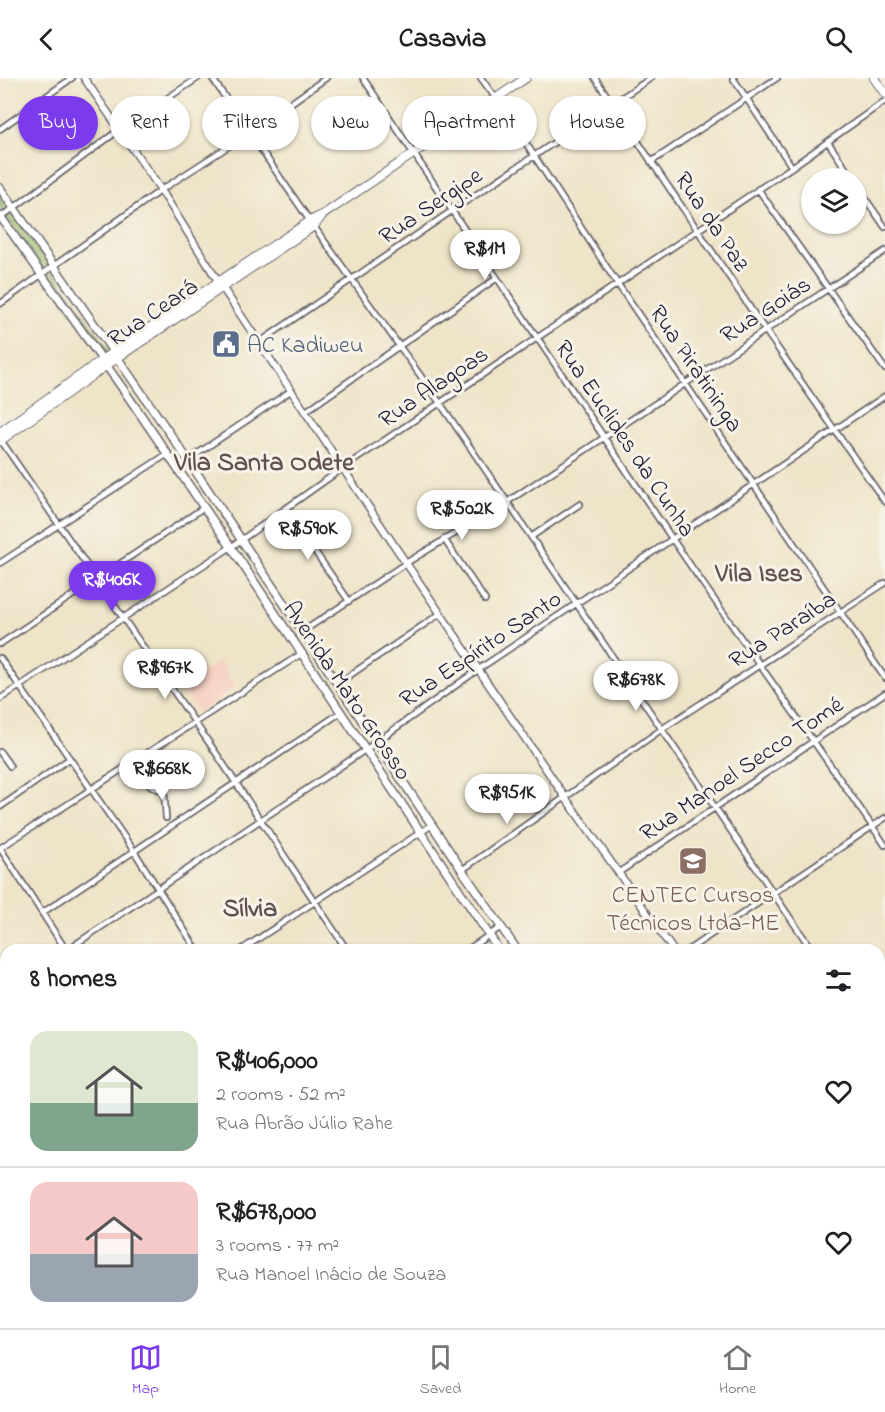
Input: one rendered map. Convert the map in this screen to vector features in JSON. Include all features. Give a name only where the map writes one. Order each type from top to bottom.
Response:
[{"type":"main road","name":"Rua Ceará","points":[[500,96],[526,78]]},
{"type":"main road","points":[[874,78],[885,93]]},
{"type":"main road","name":"Rua Ceará","points":[[0,440],[115,355],[419,150]]},
{"type":"main road","name":"Avenida Mato Grosso","points":[[0,188],[188,460],[514,944]]},
{"type":"main road","name":"Avenida Mato Grosso","points":[[0,217],[123,389],[231,547],[339,713],[495,944]]},
{"type":"main road","name":"Rua Ceará","points":[[0,432],[104,363]]},
{"type":"main road","points":[[123,389],[131,386],[140,391]]},
{"type":"main road","points":[[203,508],[212,497]]},
{"type":"main road","points":[[287,633],[302,632]]},
{"type":"main road","points":[[299,651],[302,642],[307,639]]},
{"type":"street","points":[[0,129],[72,78]]},
{"type":"street","points":[[84,78],[110,117]]},
{"type":"street","points":[[171,96],[198,78]]},
{"type":"street","points":[[212,78],[224,96]]},
{"type":"street","points":[[299,97],[326,78]]},
{"type":"street","name":"Rua Euclides da Cunha","points":[[363,78],[673,540],[885,845]]},
{"type":"street","name":"Rua Piratininga","points":[[482,78],[494,96]]},
{"type":"street","name":"Rua da Paz","points":[[595,78],[607,96]]},
{"type":"street","name":"Rua Sergipe","points":[[625,96],[651,78]]},
{"type":"street","points":[[733,78],[792,167]]},
{"type":"street","points":[[651,162],[777,78]]},
{"type":"street","name":"Rua Alagoas","points":[[0,699],[242,540],[343,468],[792,167],[885,101]]},
{"type":"street","points":[[0,217],[110,137]]},
{"type":"street","points":[[828,142],[845,168]]},
{"type":"street","name":"Rua Sergipe","points":[[260,342],[549,147]]},
{"type":"street","points":[[133,150],[406,563],[565,797],[670,944]]},
{"type":"street","points":[[0,304],[161,190],[223,150]]},
{"type":"street","points":[[261,150],[440,403],[808,944]]},
{"type":"street","name":"Rua Piratininga","points":[[529,150],[885,678]]},
{"type":"street","name":"Rua da Paz","points":[[643,150],[885,502]]},
{"type":"street","points":[[758,189],[885,369]]},
{"type":"street","points":[[867,201],[885,227]]},
{"type":"street","name":"Rua Goiás","points":[[302,632],[406,563],[507,502],[885,251]]},
{"type":"street","points":[[306,411],[497,278]]},
{"type":"street","points":[[188,460],[292,390]]},
{"type":"street","name":"Rua Espírito Santo","points":[[75,944],[885,396]]},
{"type":"street","points":[[0,440],[60,524],[236,783],[342,944]]},
{"type":"street","points":[[0,563],[166,455]]},
{"type":"street","points":[[531,537],[580,504]]},
{"type":"street","points":[[0,644],[203,508]]},
{"type":"street","points":[[285,508],[349,601]]},
{"type":"street","points":[[444,539],[485,600]]},
{"type":"street","name":"Rua Paraíba","points":[[462,870],[662,729],[885,583]]},
{"type":"street","points":[[337,684],[441,613]]},
{"type":"street","points":[[62,944],[0,848],[299,651]]},
{"type":"street","points":[[0,658],[134,851],[193,944]]},
{"type":"street","name":"Rua Manoel Secco Tomé","points":[[618,873],[885,693]]},
{"type":"street","points":[[42,913],[339,713]]},
{"type":"street","points":[[0,752],[10,766]]},
{"type":"street","points":[[148,752],[150,785],[164,790]]},
{"type":"street","points":[[161,757],[166,818]]},
{"type":"street","points":[[0,807],[69,759]]},
{"type":"street","points":[[697,944],[885,818]]},
{"type":"street","points":[[250,944],[432,825]]},
{"type":"street","points":[[476,944],[501,927]]},
{"type":"shaded area","points":[[219,661],[236,687],[198,713],[180,686]]},
{"type":"green space","points":[[0,194],[110,353],[104,357],[0,207]]},
{"type":"place","name":"AC Kadiweu","points":[[226,344]]},
{"type":"place","name":"CENTEC Cursos Técnicos Ltda-ME","points":[[693,861]]},
{"type":"district","name":"Vila Santa Odete","points":[[264,461]]},
{"type":"district","name":"Vila Ises","points":[[759,572]]},
{"type":"district","name":"Sílvia","points":[[250,907]]}]
